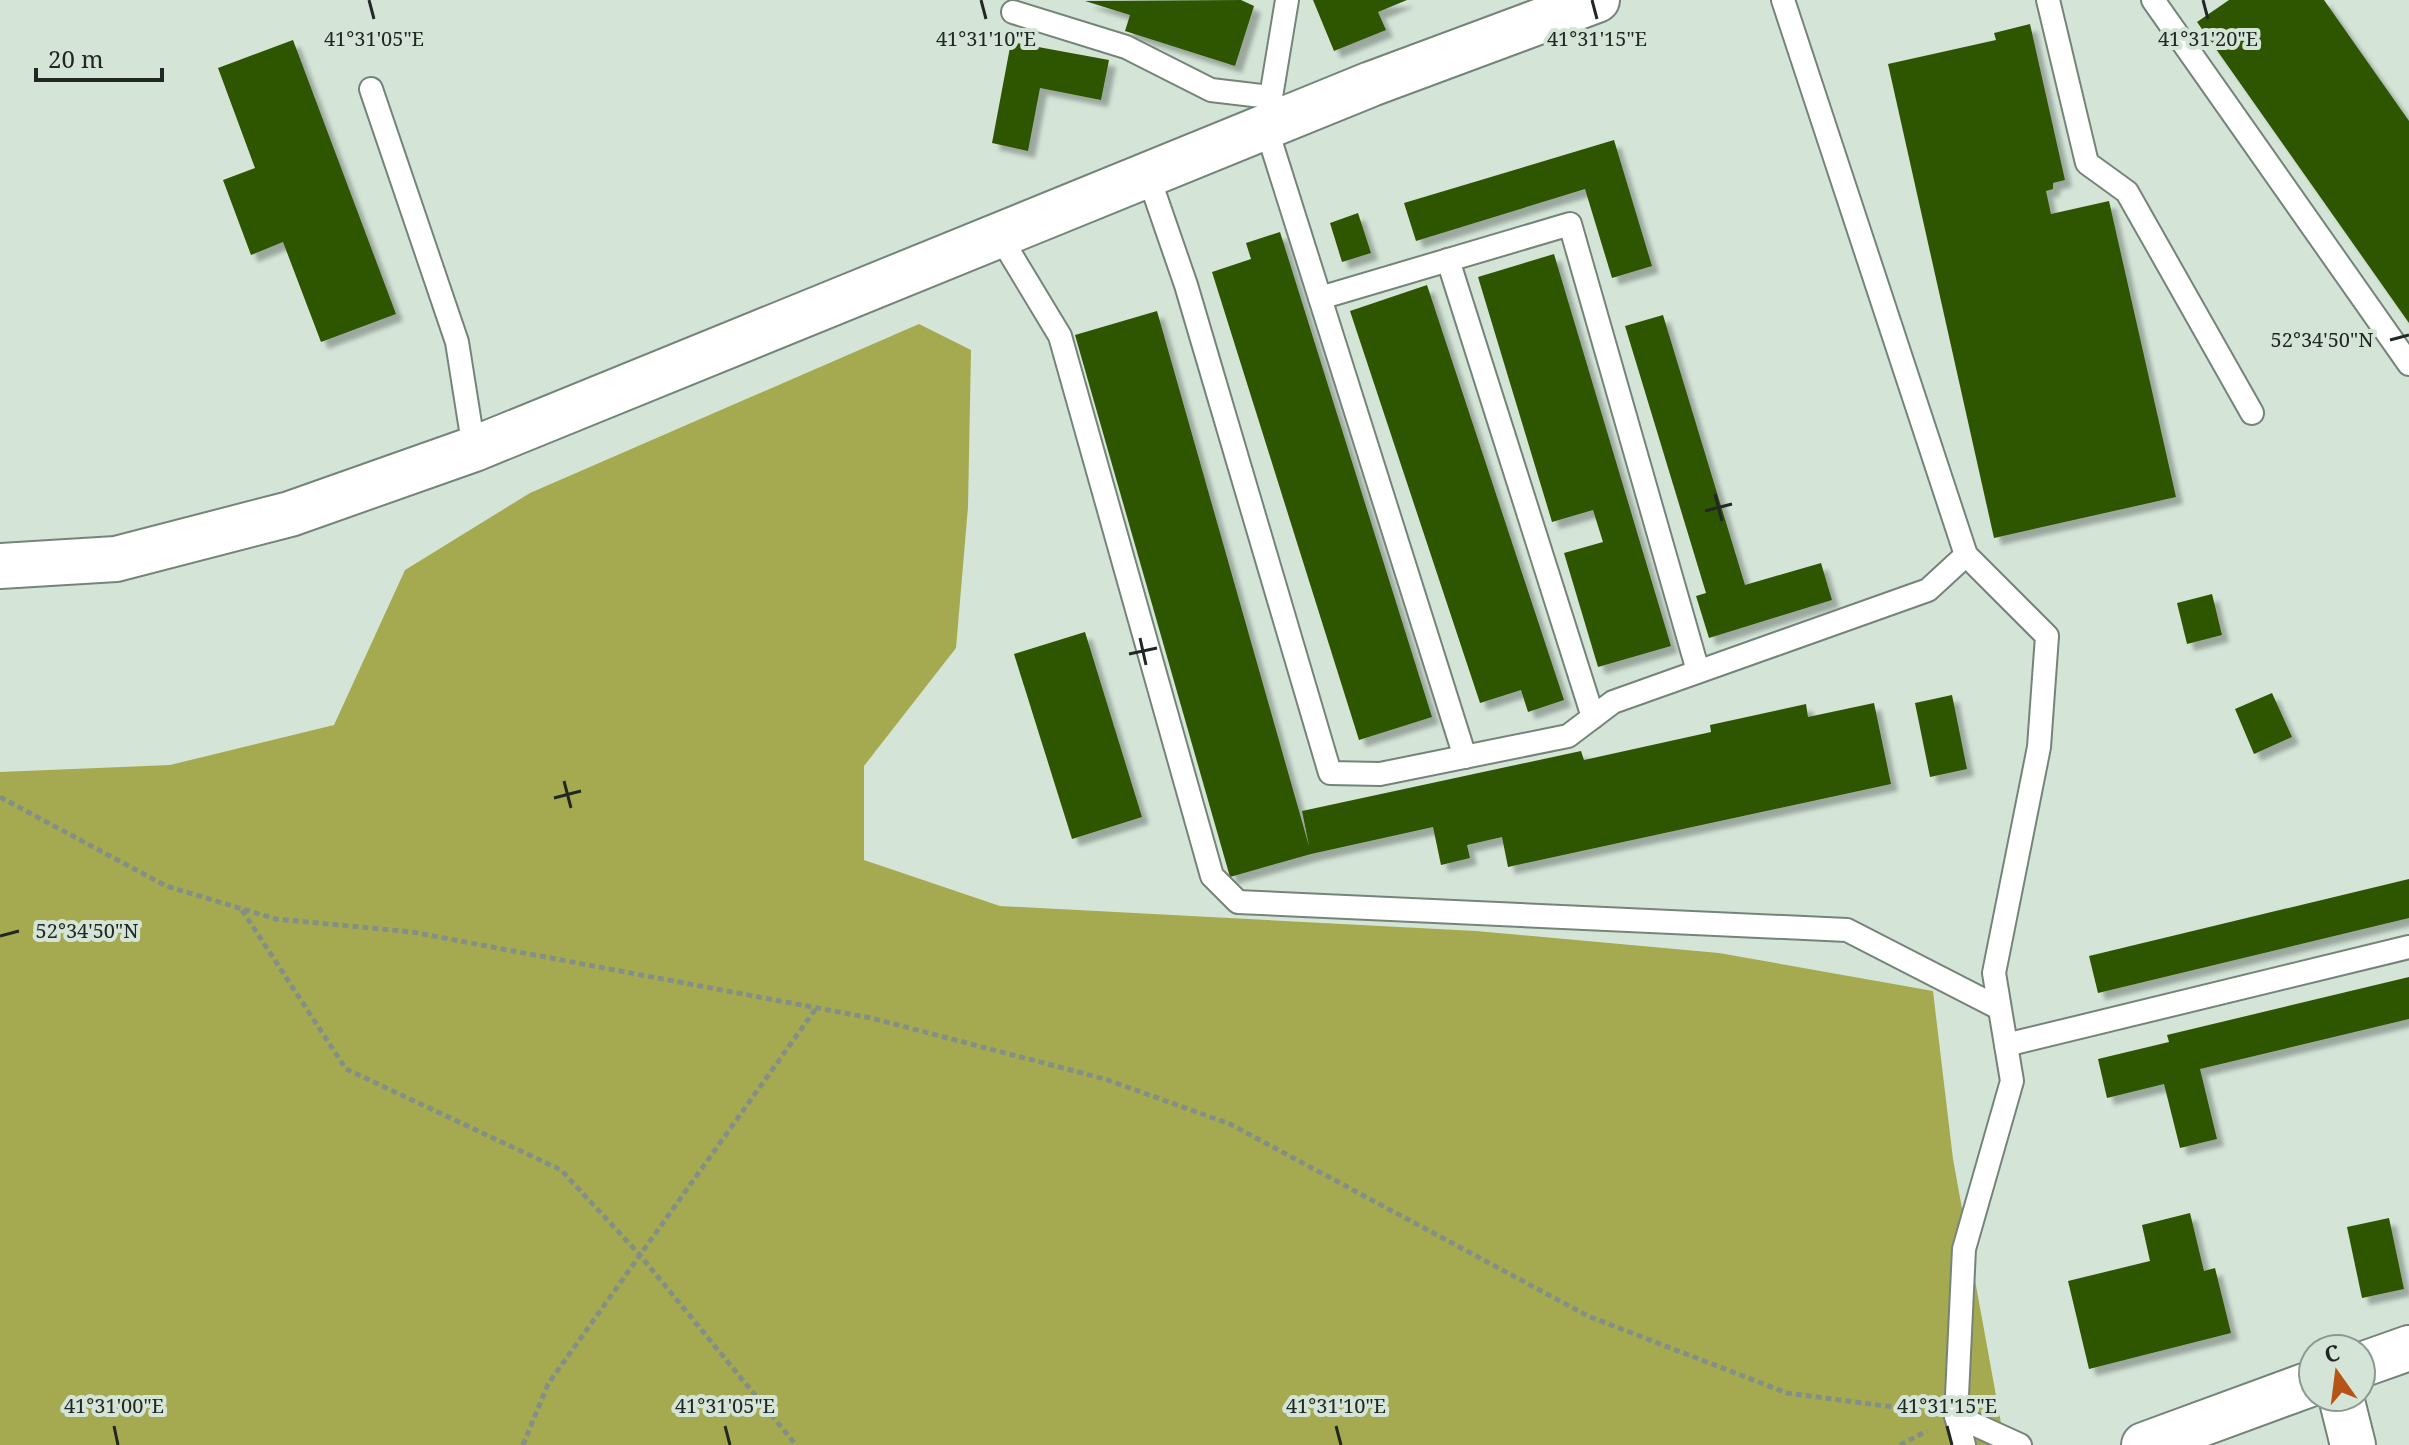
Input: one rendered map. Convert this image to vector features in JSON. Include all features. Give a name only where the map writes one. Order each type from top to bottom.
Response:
[{"type":"street","points":[[0,566],[116,559],[290,514],[474,449],[1148,175],[1268,112],[1597,0]]},
{"type":"street","points":[[2377,1359],[2409,1348]]},
{"type":"street","points":[[2144,1445],[2297,1389]]},
{"type":"street","points":[[2345,1413],[2353,1445]]},
{"type":"lane","points":[[1287,0],[1268,112],[1320,298],[1465,757]]},
{"type":"lane","points":[[1783,0],[1966,555],[2047,636],[2039,747],[1994,973],[2012,1081],[1964,1249],[1956,1416],[1964,1445]]},
{"type":"lane","points":[[2048,0],[2087,163],[2127,192],[2252,413]]},
{"type":"lane","points":[[2153,0],[2409,364]]},
{"type":"lane","points":[[1013,12],[1126,47],[1211,90],[1268,112]]},
{"type":"lane","points":[[371,89],[457,342],[474,449]]},
{"type":"lane","points":[[1148,175],[1186,285],[1330,773],[1380,774],[1568,736],[1613,702],[1928,590],[1966,555]]},
{"type":"lane","points":[[1320,298],[1570,224],[1698,671]]},
{"type":"lane","points":[[999,235],[1060,336],[1212,876],[1238,902],[1847,930],[1999,1008]]},
{"type":"lane","points":[[1448,260],[1593,717]]},
{"type":"lane","points":[[2006,1045],[2409,947]]},
{"type":"lane","points":[[1956,1416],[2020,1445]]},
{"type":"path","points":[[0,797],[166,886],[276,919],[412,932],[817,1007],[871,1018],[1105,1079],[1230,1124],[1588,1316],[1787,1393],[1956,1416]]},
{"type":"path","points":[[241,909],[346,1069],[561,1170],[640,1255],[796,1445]]},
{"type":"path","points":[[523,1445],[548,1384],[817,1007]]},
{"type":"green space","points":[[919,324],[971,350],[968,507],[956,648],[864,766],[864,860],[1000,906],[1476,931],[1719,953],[1933,991],[1953,1159],[2005,1445],[0,1445],[0,772],[170,765],[334,725],[405,570],[530,493]]},
{"type":"building","points":[[1241,0],[1254,6],[1235,66],[1125,31],[1130,15],[1085,1]]},
{"type":"building","points":[[1313,0],[1407,0],[1378,12],[1386,30],[1334,51]]},
{"type":"building","points":[[2229,0],[2324,0],[2409,121],[2409,323],[2197,22]]},
{"type":"building","points":[[2030,24],[2065,180],[2053,183],[2053,189],[2046,191],[2051,214],[2109,201],[2176,497],[1994,538],[1888,64],[1996,40],[1994,33]]},
{"type":"building","points":[[293,40],[396,314],[321,342],[283,242],[251,255],[223,180],[255,168],[218,68]]},
{"type":"building","points":[[1011,42],[1109,60],[1101,100],[1040,88],[1028,151],[992,143]]},
{"type":"building","points":[[1614,140],[1652,266],[1612,278],[1585,189],[1416,241],[1404,203]]},
{"type":"building","points":[[1358,213],[1371,253],[1342,262],[1330,223]]},
{"type":"building","points":[[1280,232],[1432,717],[1359,740],[1212,272],[1251,259],[1246,243]]},
{"type":"building","points":[[1554,254],[1671,646],[1598,667],[1564,553],[1603,542],[1593,510],[1552,522],[1478,277]]},
{"type":"building","points":[[1427,285],[1564,700],[1528,712],[1521,690],[1480,703],[1350,311]]},
{"type":"building","points":[[1157,311],[1309,846],[1302,811],[1581,751],[1584,760],[1711,732],[1710,725],[1806,704],[1808,717],[1874,703],[1891,784],[1508,867],[1502,837],[1467,845],[1470,858],[1441,865],[1433,827],[1311,854],[1230,877],[1075,335]]},
{"type":"building","points":[[1663,315],[1745,585],[1821,563],[1832,600],[1709,638],[1696,596],[1706,593],[1625,326]]},
{"type":"building","points":[[2212,594],[2222,635],[2187,644],[2177,603]]},
{"type":"building","points":[[1085,632],[1142,817],[1072,839],[1014,654]]},
{"type":"building","points":[[2272,693],[2292,737],[2254,754],[2235,709]]},
{"type":"building","points":[[1952,695],[1967,769],[1930,777],[1915,703]]},
{"type":"building","points":[[2409,879],[2409,918],[2098,993],[2089,956]]},
{"type":"building","points":[[2409,977],[2409,1019],[2200,1069],[2217,1139],[2180,1148],[2164,1084],[2107,1098],[2098,1059],[2169,1042],[2167,1035]]},
{"type":"building","points":[[2190,1213],[2204,1271],[2215,1268],[2231,1333],[2089,1369],[2068,1281],[2150,1261],[2142,1225]]},
{"type":"building","points":[[2389,1218],[2404,1289],[2362,1298],[2347,1227]]}]
